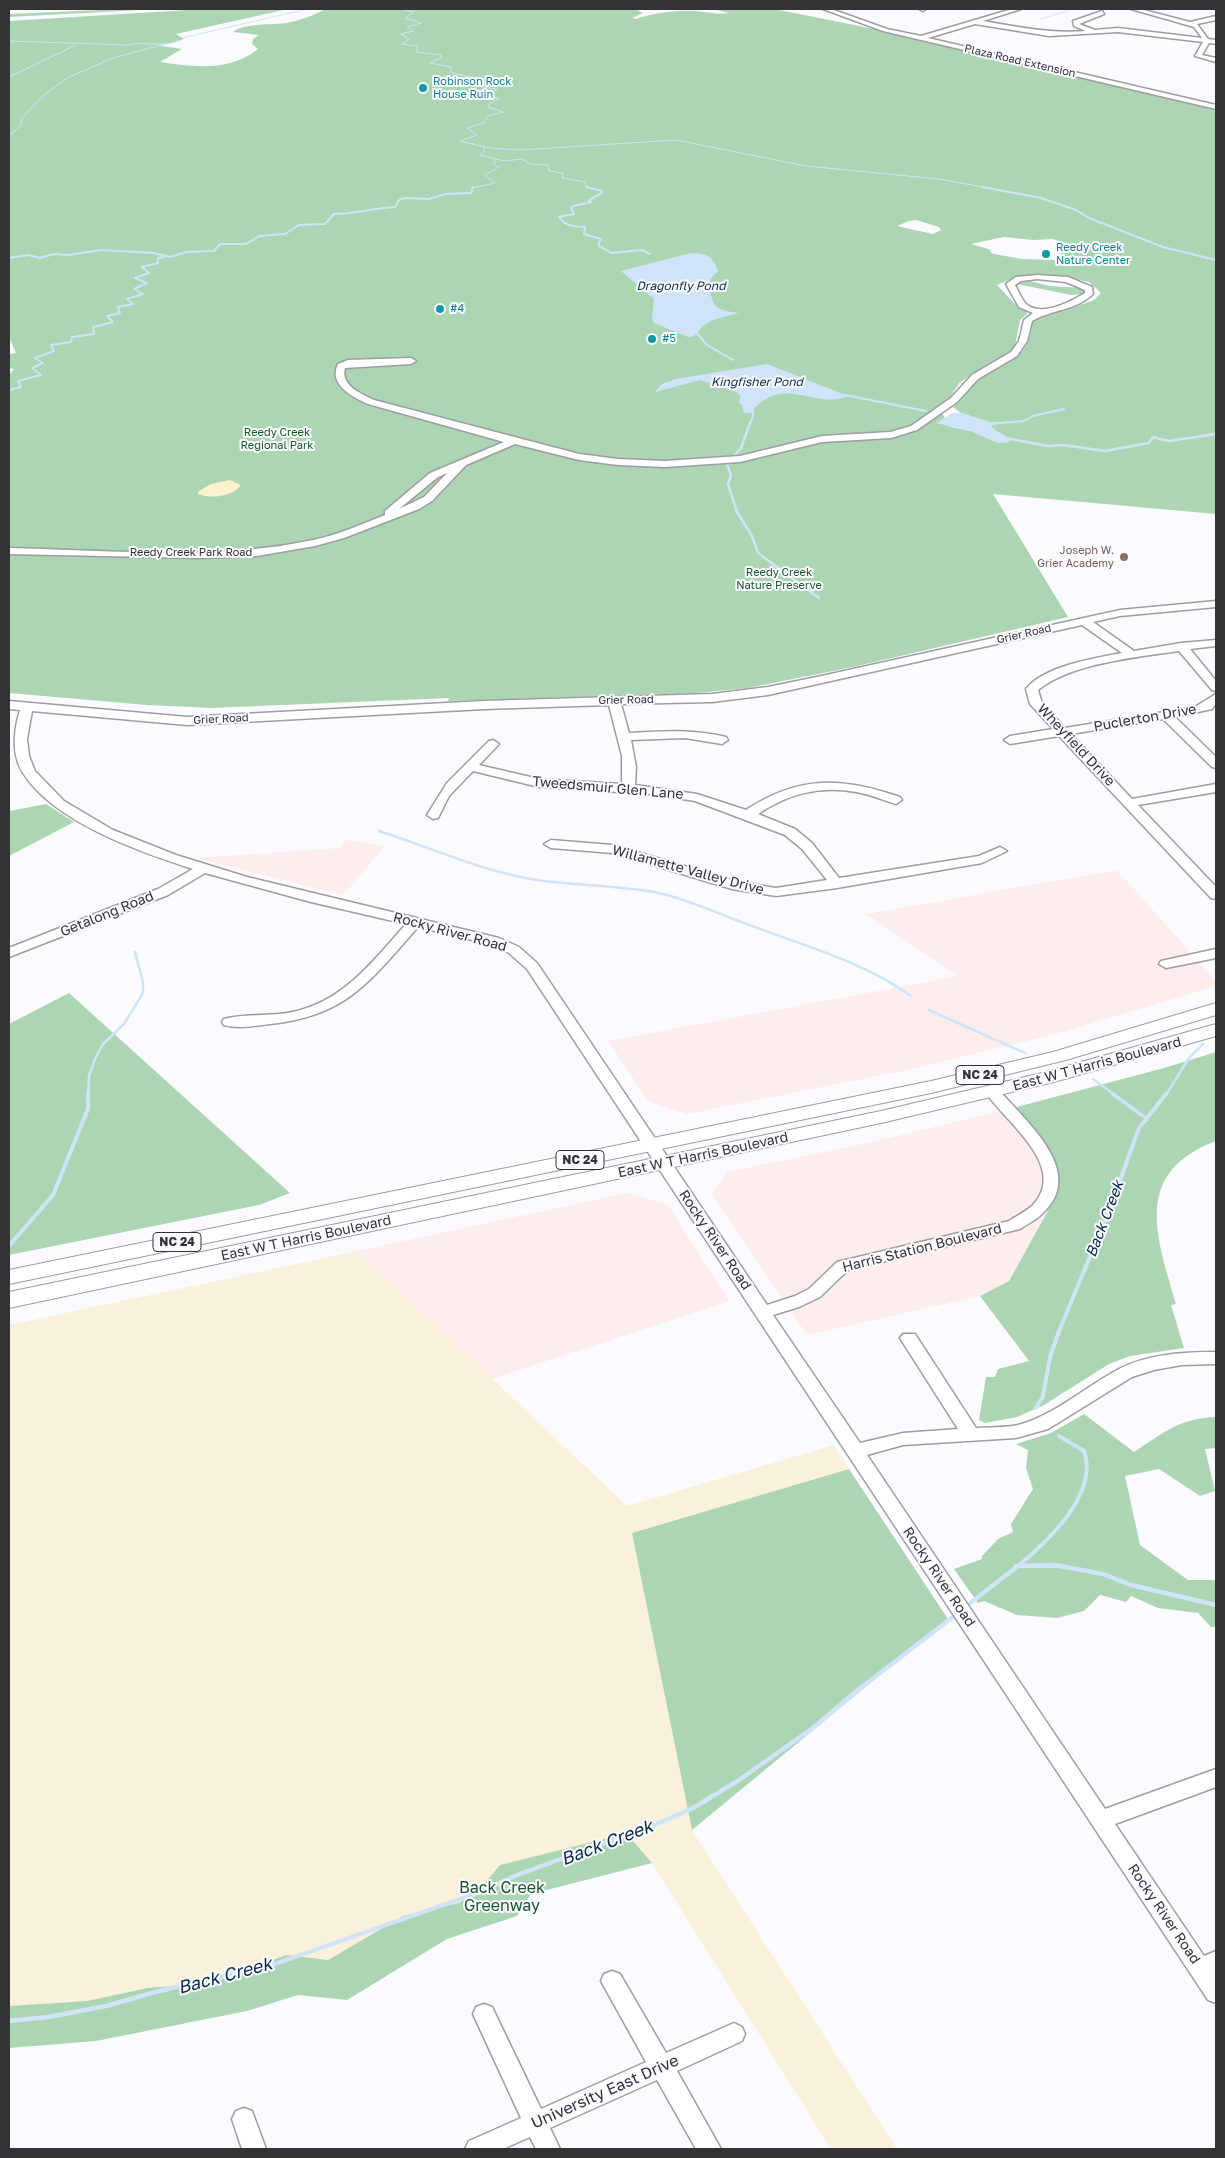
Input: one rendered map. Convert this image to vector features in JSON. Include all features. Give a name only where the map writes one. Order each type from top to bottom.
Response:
[{"type":"main road","name":"East W T Harris Boulevard","points":[[9,1277],[652,1145],[1001,1070],[1110,1042],[1216,1009]]},
{"type":"main road","name":"East W T Harris Boulevard","points":[[9,1300],[665,1163],[993,1092],[1091,1067],[1216,1030]]},
{"type":"main road","points":[[9,1290],[110,1268],[119,1262],[121,1254]]},
{"type":"street","name":"Plaza Road Extension","points":[[831,9],[868,25],[1216,107]]},
{"type":"street","points":[[921,38],[1018,9]]},
{"type":"street","points":[[1134,9],[1191,24],[1198,28],[1206,41],[1205,48],[1198,56],[1216,60]]},
{"type":"street","points":[[1093,32],[1076,25],[1075,22],[1102,13]]},
{"type":"street","points":[[1191,24],[1216,18]]},
{"type":"street","points":[[975,22],[1049,34],[1125,30],[1216,42]]},
{"type":"street","points":[[411,361],[348,363],[341,366],[339,370],[340,378],[357,395],[372,402],[579,457],[618,462],[665,464],[740,459],[822,439],[900,433],[914,428],[954,400],[975,377],[1014,354],[1023,341],[1028,320],[1040,313],[1075,303],[1089,294],[1088,290],[1076,282],[1057,278],[1030,277],[1013,281],[1010,284],[1018,301],[1040,313]]},
{"type":"street","name":"Reedy Creek Park Road","points":[[369,525],[388,515],[434,475],[514,440]]},
{"type":"street","name":"Reedy Creek Park Road","points":[[9,551],[200,555],[257,553],[315,543],[416,507],[428,499],[464,461]]},
{"type":"street","name":"Grier Road","points":[[27,706],[154,720],[195,721],[614,700],[699,699],[768,691],[1138,610],[1216,604]]},
{"type":"street","points":[[1084,621],[1132,655]]},
{"type":"street","name":"Wheyfield Drive","points":[[1216,643],[1181,646],[1132,655],[1053,674],[1035,684],[1032,690],[1032,696],[1063,732],[1216,895]]},
{"type":"street","points":[[1181,646],[1216,688]]},
{"type":"street","name":"Puclerton Drive","points":[[1010,740],[1198,710],[1208,706],[1216,697]]},
{"type":"street","points":[[614,700],[630,758],[628,788]]},
{"type":"street","points":[[9,705],[27,706]]},
{"type":"street","name":"Rocky River Road","points":[[27,706],[22,723],[21,746],[23,758],[37,783],[51,796],[78,815],[129,841],[202,869],[494,941],[522,955],[546,985],[1101,1820],[1208,1964],[1216,1993]]},
{"type":"street","points":[[22,723],[33,714],[58,710]]},
{"type":"street","points":[[1167,716],[1216,764]]},
{"type":"street","points":[[623,737],[702,734],[722,740]]},
{"type":"street","points":[[433,815],[437,804],[493,744]]},
{"type":"street","name":"Tweedsmuir Glen Lane","points":[[470,767],[538,783],[628,788],[676,793],[748,815],[781,828],[799,838],[814,853],[837,884]]},
{"type":"street","points":[[748,815],[781,794],[813,786],[859,788],[896,800]]},
{"type":"street","points":[[1129,802],[1216,788]]},
{"type":"street","name":"Willamette Valley Drive","points":[[551,844],[613,849],[737,886],[764,892],[792,891],[982,859],[1000,851]]},
{"type":"street","name":"Getalong Road","points":[[9,953],[163,892],[202,869]]},
{"type":"street","points":[[229,1022],[280,1019],[308,1012],[333,1002],[361,982],[416,922]]},
{"type":"street","points":[[1166,964],[1201,958],[1216,953]]},
{"type":"street","name":"Harris Station Boulevard","points":[[763,1312],[807,1298],[843,1266],[1014,1225],[1037,1210],[1052,1185],[1049,1162],[993,1092]]},
{"type":"street","points":[[909,1338],[972,1436]]},
{"type":"street","points":[[855,1452],[903,1439],[1016,1432],[1042,1424],[1110,1381],[1152,1364],[1182,1359],[1216,1358]]},
{"type":"street","points":[[1101,1820],[1216,1778]]},
{"type":"street","points":[[612,1981],[709,2149]]},
{"type":"street","points":[[484,2014],[548,2149]]},
{"type":"street","name":"University East Drive","points":[[477,2149],[734,2034]]},
{"type":"street","points":[[244,2119],[254,2149]]},
{"type":"shaded area","points":[[346,840],[385,846],[343,895],[196,858],[340,848]]},
{"type":"shaded area","points":[[1117,870],[1216,981],[1216,986],[1052,1035],[903,1071],[687,1114],[649,1102],[608,1041],[958,976],[866,914]]},
{"type":"shaded area","points":[[1013,1108],[1057,1167],[1055,1198],[1009,1281],[980,1296],[807,1335],[712,1195],[727,1172],[867,1143]]},
{"type":"shaded area","points":[[627,1193],[668,1205],[729,1301],[492,1379],[357,1251]]},
{"type":"shaded area","points":[[357,1251],[627,1506],[834,1445],[849,1469],[632,1533],[692,1830],[897,2149],[831,2149],[652,1863],[627,1834],[500,1865],[478,1891],[459,1903],[403,1916],[328,1960],[286,1955],[212,1983],[147,1988],[87,2001],[9,2006],[9,1325]]},
{"type":"green space","points":[[159,9],[9,17],[9,14]]},
{"type":"green space","points":[[204,9],[288,9],[176,34],[184,39],[161,46],[182,49],[160,62],[211,66],[224,65],[236,61],[258,49],[252,44],[253,39],[259,35],[233,32],[238,29],[292,22],[325,9],[635,9],[643,13],[632,18],[636,19],[672,12],[729,13],[713,9],[774,9],[864,27],[1216,110],[1216,514],[993,494],[1068,617],[853,667],[748,688],[697,693],[448,701],[449,698],[211,708],[147,705],[9,693],[9,375],[14,369],[9,368],[9,354],[16,353],[9,337],[9,21]],"holes":[[[916,220],[939,227],[941,230],[933,234],[897,226]],[[1004,237],[1033,240],[1053,239],[1069,244],[1055,260],[1022,259],[994,254],[990,252],[991,250],[971,244]],[[1056,275],[1089,282],[1101,293],[1094,300],[1032,322],[1030,336],[1019,354],[992,369],[973,383],[953,407],[961,413],[989,422],[993,430],[1007,437],[994,441],[971,431],[951,427],[938,407],[949,399],[960,382],[1008,354],[1015,345],[1020,320],[1027,314],[1027,311],[1016,305],[997,285],[1016,277]]]},
{"type":"green space","points":[[1026,280],[1049,286],[1083,288],[1087,291],[1084,294],[1071,295],[1017,284],[1017,282]]},
{"type":"green space","points":[[46,804],[74,822],[9,856],[9,811]]},
{"type":"green space","points":[[69,993],[290,1193],[259,1205],[9,1255],[9,1024]]},
{"type":"green space","points":[[1216,1052],[1216,1141],[1189,1154],[1171,1171],[1161,1189],[1157,1209],[1162,1255],[1176,1304],[1171,1305],[1184,1348],[1130,1356],[1109,1364],[1044,1405],[1017,1417],[985,1423],[979,1420],[986,1377],[995,1377],[998,1369],[1029,1361],[980,1296],[1009,1281],[1055,1198],[1057,1166],[1013,1108],[1164,1068]]},
{"type":"green space","points":[[1084,1414],[1134,1452],[1172,1428],[1192,1420],[1216,1417],[1216,1448],[1205,1449],[1215,1491],[1200,1496],[1159,1469],[1125,1476],[1140,1545],[1188,1580],[1216,1580],[1216,1627],[1211,1627],[1198,1613],[1158,1608],[1131,1596],[1126,1602],[1100,1595],[1084,1611],[1057,1618],[1017,1615],[984,1601],[978,1603],[954,1569],[982,1559],[982,1556],[998,1539],[1013,1532],[1011,1524],[1033,1489],[1026,1468],[1028,1450],[1016,1444],[1051,1433]]},
{"type":"green space","points":[[849,1469],[948,1619],[692,1830],[632,1533]]},
{"type":"green space","name":"Back Creek Greenway","points":[[627,1834],[652,1863],[531,1894],[517,1916],[447,1939],[347,2000],[298,1995],[247,2011],[96,2041],[9,2048],[9,2006],[87,2001],[147,1988],[212,1983],[286,1955],[328,1960],[403,1916],[459,1903],[478,1891],[500,1865]]},
{"type":"sand","points":[[230,480],[241,485],[232,492],[221,496],[203,496],[198,494],[199,491],[211,484]]},
{"type":"water","name":"Dragonfly Pond","points":[[691,253],[709,256],[716,266],[718,271],[710,279],[711,295],[715,305],[722,310],[739,313],[711,321],[703,326],[696,335],[688,337],[654,323],[652,318],[654,299],[621,271]]},
{"type":"water","name":"Kingfisher Pond","points":[[767,364],[848,396],[823,399],[800,395],[777,395],[766,399],[754,409],[754,413],[744,413],[742,405],[738,402],[741,397],[737,392],[700,380],[655,392],[662,384],[676,379]]},
{"type":"water","points":[[952,413],[961,413],[989,422],[993,428],[1010,442],[998,443],[971,431],[936,423]]},
{"type":"waterway","points":[[165,44],[181,41],[186,37],[308,9]]},
{"type":"waterway","points":[[401,9],[414,12],[405,18],[421,23],[407,27],[413,31],[401,34],[409,39],[402,44],[417,46],[417,52],[441,55],[442,57],[430,63],[451,67],[450,70],[453,73],[475,78],[469,83],[471,85],[497,89],[490,95],[499,99],[489,104],[488,107],[503,112],[488,116],[484,123],[467,128],[477,135],[460,141],[490,148],[520,150],[676,140],[806,166],[939,179],[988,188]]},
{"type":"waterway","points":[[1041,19],[1073,9]]},
{"type":"waterway","points":[[9,41],[127,45],[165,44]]},
{"type":"waterway","points":[[9,136],[21,125],[22,118],[44,95],[69,77],[113,58],[165,44]]},
{"type":"waterway","points":[[9,77],[74,46]]},
{"type":"waterway","points":[[484,147],[485,150],[480,155],[496,159]]},
{"type":"waterway","points":[[473,188],[495,183],[485,175],[499,167],[493,164],[496,159]]},
{"type":"waterway","points":[[496,159],[505,161],[522,159],[530,164],[548,165],[549,171],[563,173],[562,178],[585,182],[587,187]]},
{"type":"waterway","points":[[9,258],[28,255],[40,258],[54,254],[68,255],[101,250],[154,253],[170,257],[186,252],[214,251],[220,244],[246,244],[259,236],[285,234],[299,225],[325,224],[334,214],[395,207],[399,200],[404,198],[429,199],[445,194],[471,193],[473,187]]},
{"type":"waterway","points":[[587,187],[602,191],[602,193],[589,200],[591,202],[573,206],[571,208],[574,214],[559,217],[561,220],[570,225],[585,227],[584,234],[601,239],[598,245],[611,253],[642,250],[650,254]]},
{"type":"waterway","points":[[982,187],[1041,198],[1076,210],[1089,218],[1163,247],[1216,260]]},
{"type":"waterway","points":[[9,390],[21,387],[18,381],[41,375],[32,368],[43,363],[35,358],[54,351],[51,345],[71,342],[72,337],[94,334],[93,327],[113,322],[107,316],[120,313],[118,307],[133,304],[127,299],[143,294],[134,289],[147,283],[135,278],[149,273],[142,267],[158,263],[158,258],[164,257]]},
{"type":"waterway","points":[[696,332],[707,345],[733,360]]},
{"type":"waterway","points":[[840,394],[926,411]]},
{"type":"waterway","points":[[999,423],[987,424],[1024,421],[1033,416],[1064,409]]},
{"type":"waterway","points":[[750,424],[753,416],[752,411]]},
{"type":"waterway","points":[[733,457],[741,448],[750,423]]},
{"type":"waterway","points":[[1005,438],[1048,446],[1063,445],[1105,451],[1149,443],[1153,437],[1169,441],[1216,434]]},
{"type":"waterway","points":[[727,465],[731,475],[728,484],[737,512],[752,536],[758,553],[819,598]]},
{"type":"waterway","points":[[379,831],[473,864],[512,875],[547,881],[643,890],[682,900],[854,964],[893,984],[911,996]]},
{"type":"waterway","points":[[88,1095],[89,1076],[103,1044],[124,1024],[143,993],[143,982],[135,952]]},
{"type":"waterway","points":[[929,1010],[1025,1053]]},
{"type":"waterway","name":"Back Creek","points":[[1166,1095],[1189,1058],[1203,1044]]},
{"type":"waterway","points":[[1093,1079],[1115,1095]]},
{"type":"waterway","points":[[1113,1094],[1146,1119]]},
{"type":"waterway","name":"Back Creek","points":[[1146,1119],[1166,1094]]},
{"type":"waterway","points":[[9,1246],[53,1195],[88,1109],[88,1095]]},
{"type":"waterway","name":"Back Creek","points":[[1036,1408],[1043,1396],[1050,1357],[1059,1331],[1107,1216],[1139,1128],[1146,1119]]},
{"type":"waterway","name":"Back Creek","points":[[1018,1566],[1043,1544],[1068,1516],[1084,1484],[1087,1467],[1084,1451],[1059,1436]]},
{"type":"waterway","name":"Back Creek","points":[[969,1604],[1018,1566]]},
{"type":"waterway","points":[[1018,1566],[1060,1566]]},
{"type":"waterway","points":[[1018,1566],[1060,1566]]},
{"type":"waterway","points":[[1060,1566],[1103,1574],[1131,1585],[1216,1605]]},
{"type":"waterway","name":"Back Creek","points":[[9,2021],[48,2017],[106,2006],[159,1991],[272,1965],[480,1892],[517,1875],[652,1826],[693,1808],[736,1782],[813,1728],[854,1693],[953,1617]]},
{"type":"place","name":"Robinson Rock House Ruin","points":[[423,88]]},
{"type":"place","name":"Reedy Creek Nature Center","points":[[1046,254]]},
{"type":"place","name":"#4","points":[[440,309]]},
{"type":"place","name":"#5","points":[[652,339]]},
{"type":"place","name":"Joseph W. Grier Academy","points":[[1124,557]]},
{"type":"park label","name":"Reedy Creek Regional Park","points":[[277,439]]},
{"type":"park label","name":"Reedy Creek Nature Preserve","points":[[779,579]]}]
